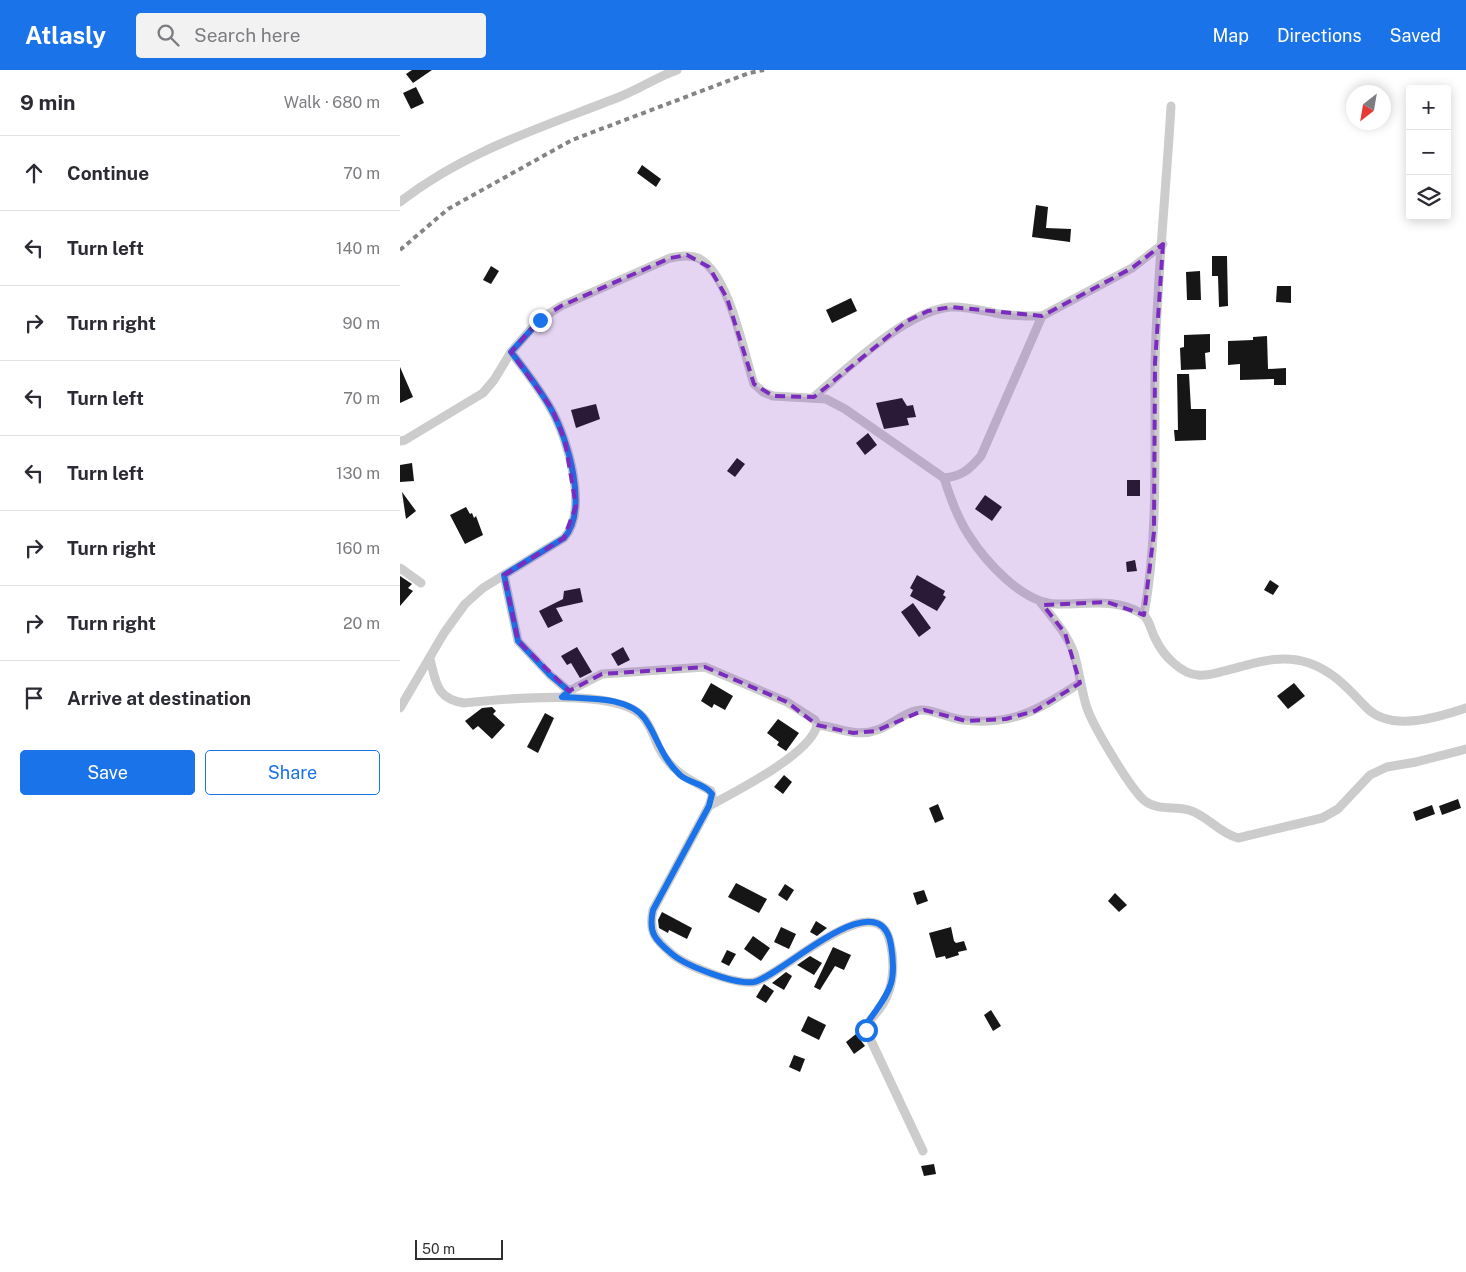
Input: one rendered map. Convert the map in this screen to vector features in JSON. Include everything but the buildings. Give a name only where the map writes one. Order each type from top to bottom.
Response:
[{"type":"street","points":[[400,202],[482,150],[632,92],[658,77],[677,70]]},
{"type":"street","points":[[1144,615],[1151,574],[1154,532],[1155,363],[1171,106]]},
{"type":"street","points":[[814,397],[907,321],[928,311],[951,307],[975,308],[1019,316],[1042,316],[1132,268],[1163,244]]},
{"type":"street","points":[[400,441],[405,440],[483,393],[494,380],[511,352],[540,320],[561,306],[670,258],[687,256],[699,258],[709,267],[727,298],[754,384],[763,392],[773,396],[826,399],[846,409],[944,478],[954,506],[968,534],[992,564],[1024,593],[1041,602],[1056,604],[1107,602],[1128,606],[1144,615],[1163,651],[1188,673],[1199,676],[1276,658],[1296,660],[1322,669],[1342,681],[1369,710],[1385,719],[1418,721],[1466,708]]},
{"type":"street","points":[[944,478],[958,477],[967,472],[981,456],[1042,316]]},
{"type":"street","points":[[400,708],[444,633],[465,604],[483,588],[564,538],[570,532],[576,506],[575,483],[567,449],[552,409],[511,352]]},
{"type":"street","points":[[400,568],[421,584]]},
{"type":"street","points":[[504,575],[518,641],[566,694]]},
{"type":"street","points":[[1041,602],[1065,633],[1074,654],[1086,707],[1096,729],[1126,776],[1146,802],[1156,806],[1190,810],[1228,836],[1238,838],[1322,818],[1338,809],[1370,775],[1387,767],[1416,762],[1466,749]]},
{"type":"street","points":[[430,659],[442,695],[451,701],[464,703],[566,694],[627,705],[645,719],[661,752],[680,775],[711,791],[712,796],[709,806],[653,910],[650,924],[654,937],[679,960],[697,969],[742,982],[753,982],[764,978],[805,950],[862,921],[874,920],[884,926],[891,943],[893,959],[892,985],[884,1002],[866,1025],[866,1030],[923,1151]]},
{"type":"street","points":[[566,694],[602,674],[706,668],[787,702],[815,720],[818,725],[853,733],[863,733],[876,731],[916,711],[924,710],[966,721],[1006,719],[1035,711],[1080,683]]},
{"type":"street","points":[[709,806],[804,746],[816,731],[818,725]]},
{"type":"highlighted area","points":[[1163,244],[1155,363],[1154,532],[1144,615],[1107,602],[1043,605],[1065,633],[1080,683],[1035,711],[1006,719],[966,721],[924,710],[876,731],[853,733],[817,725],[787,702],[705,667],[602,674],[569,691],[518,641],[504,575],[564,538],[576,506],[565,441],[552,409],[511,352],[539,320],[561,306],[670,258],[687,255],[709,267],[727,298],[754,384],[773,396],[814,397],[907,321],[928,311],[951,307],[1042,316],[1132,268]]},
{"type":"railway","points":[[400,250],[448,209],[572,140],[749,73],[764,70]]},
{"type":"route","points":[[540,320],[511,352],[552,409],[564,441],[575,483],[576,506],[570,532],[564,538],[504,575],[518,641],[550,675],[569,691],[562,697],[613,702],[627,705],[638,712],[645,719],[661,752],[680,775],[687,781],[711,791],[712,796],[709,806],[653,910],[650,924],[654,937],[679,960],[697,969],[742,982],[753,982],[764,978],[805,950],[862,921],[874,920],[884,926],[891,943],[893,959],[892,985],[884,1002],[866,1025],[866,1030]]}]
